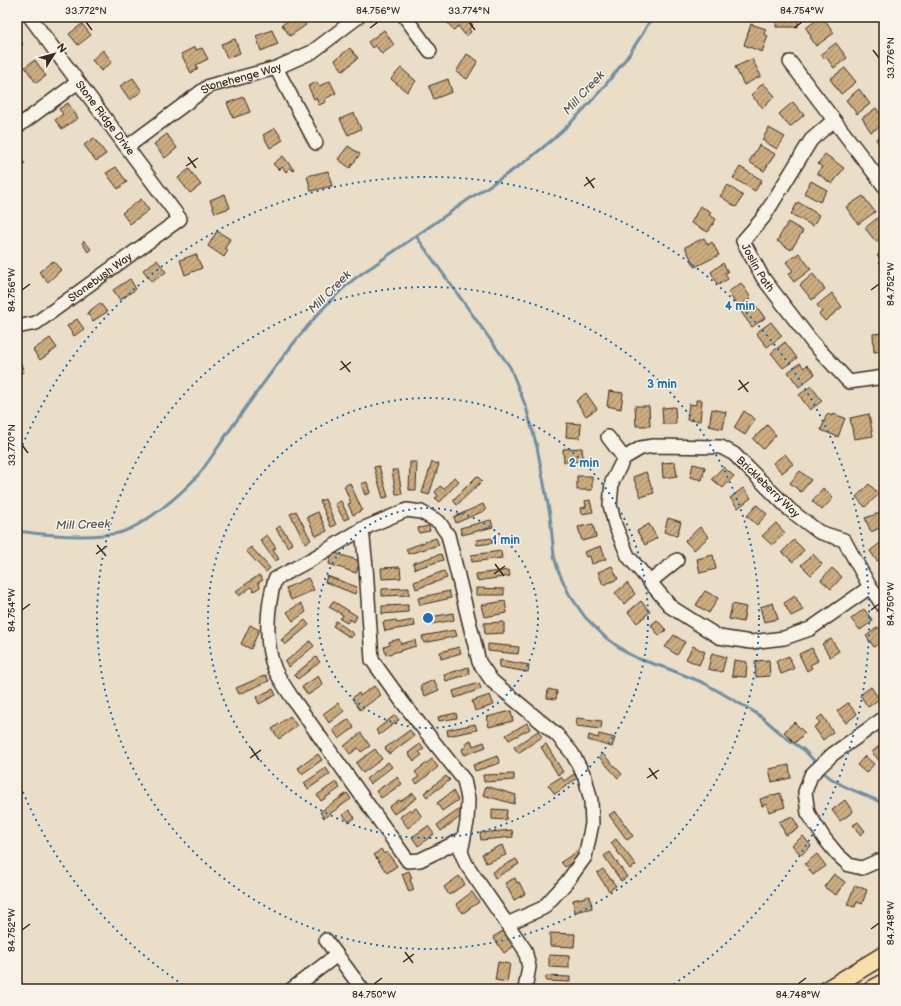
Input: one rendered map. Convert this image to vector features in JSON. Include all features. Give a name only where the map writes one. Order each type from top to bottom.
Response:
[{"type":"main road","points":[[828,989],[884,955]]},
{"type":"main road","points":[[873,989],[884,983]]},
{"type":"street","name":"Stone Ridge Drive","points":[[30,17],[180,219]]},
{"type":"street","name":"Stonehenge Way","points":[[128,147],[209,86],[276,68],[312,52],[358,17]]},
{"type":"street","points":[[405,17],[430,51]]},
{"type":"street","points":[[790,62],[884,186]]},
{"type":"street","points":[[276,68],[316,143]]},
{"type":"street","points":[[17,127],[78,82]]},
{"type":"street","name":"Joslin Path","points":[[834,120],[811,140],[763,218],[743,241],[763,278],[812,342],[849,382],[884,377]]},
{"type":"street","name":"Stonebush Way","points":[[17,327],[36,324],[180,219]]},
{"type":"street","points":[[608,437],[624,458],[612,482],[610,505],[615,525],[628,556],[671,607],[690,620],[719,636],[751,642],[784,638],[810,629],[870,587]]},
{"type":"street","name":"Brickleberry Way","points":[[624,458],[640,448],[653,446],[721,447],[734,454],[790,510],[819,532],[844,540],[870,587],[884,606]]},
{"type":"street","points":[[463,839],[420,860],[408,861],[293,699],[276,671],[269,653],[268,628],[272,590],[275,579],[312,560],[362,529],[407,510],[421,512],[439,522],[448,535],[479,662],[492,681],[557,735],[572,753],[585,777],[591,801],[592,824],[585,857],[566,883],[543,908],[507,924]]},
{"type":"street","points":[[362,529],[372,660],[403,703],[464,780],[468,799],[467,822],[461,852],[466,864],[525,950],[528,967],[525,989]]},
{"type":"street","points":[[650,582],[677,560]]},
{"type":"street","points":[[878,861],[862,868],[849,865],[837,854],[824,838],[808,813],[805,792],[811,775],[833,754],[884,718]]},
{"type":"street","points":[[326,940],[362,989]]},
{"type":"street","points":[[292,989],[338,955]]},
{"type":"building","points":[[293,17],[300,17],[306,25],[290,36],[282,25]]},
{"type":"building","points":[[454,17],[469,17],[467,18],[473,25],[469,29],[471,32],[466,36],[458,26],[454,30],[447,22]]},
{"type":"building","points":[[776,17],[798,17],[798,27],[776,27]]},
{"type":"building","points":[[823,17],[834,33],[816,46],[806,28]]},
{"type":"building","points":[[82,24],[91,35],[78,45],[69,34]]},
{"type":"building","points":[[751,24],[766,29],[764,34],[768,36],[762,52],[744,45]]},
{"type":"building","points":[[272,30],[278,44],[261,51],[256,36]]},
{"type":"building","points":[[384,30],[394,45],[382,54],[375,45],[372,48],[368,42]]},
{"type":"building","points":[[17,37],[23,44],[17,48]]},
{"type":"building","points":[[235,39],[240,53],[227,58],[221,44]]},
{"type":"building","points":[[836,43],[847,58],[834,68],[826,57],[824,59],[821,54]]},
{"type":"building","points":[[195,47],[196,50],[202,48],[208,59],[196,65],[198,69],[191,73],[181,54]]},
{"type":"building","points":[[350,48],[358,58],[343,71],[335,60]]},
{"type":"building","points":[[103,50],[112,62],[101,71],[92,60]]},
{"type":"building","points":[[467,54],[478,61],[467,79],[456,72]]},
{"type":"building","points":[[752,59],[761,76],[744,85],[735,67]]},
{"type":"building","points":[[35,60],[46,76],[36,83],[25,67]]},
{"type":"building","points":[[401,68],[416,81],[407,92],[391,79]]},
{"type":"building","points":[[845,68],[856,82],[841,94],[830,79]]},
{"type":"building","points":[[133,78],[142,91],[130,100],[120,86]]},
{"type":"building","points":[[448,79],[452,92],[434,99],[429,86]]},
{"type":"building","points":[[330,81],[336,93],[325,99],[326,102],[319,105],[316,98],[314,99],[308,86],[317,82],[319,86]]},
{"type":"building","points":[[763,83],[775,96],[763,108],[751,95]]},
{"type":"building","points":[[859,89],[870,104],[857,114],[846,100]]},
{"type":"building","points":[[244,97],[250,112],[233,118],[227,103]]},
{"type":"building","points":[[793,102],[804,115],[790,127],[779,114]]},
{"type":"building","points":[[68,103],[78,118],[62,129],[55,120],[63,114],[59,109]]},
{"type":"building","points":[[876,108],[884,120],[884,124],[871,132],[862,118]]},
{"type":"building","points":[[354,113],[361,129],[348,135],[340,119]]},
{"type":"building","points":[[275,128],[283,140],[270,148],[263,135]]},
{"type":"building","points":[[769,128],[785,137],[777,149],[762,140]]},
{"type":"building","points":[[884,133],[884,146],[881,142],[879,144],[876,139]]},
{"type":"building","points":[[167,134],[177,148],[165,158],[154,144]]},
{"type":"building","points":[[94,138],[106,154],[96,161],[84,145]]},
{"type":"building","points":[[759,145],[775,154],[764,171],[749,162]]},
{"type":"building","points":[[348,146],[360,154],[350,168],[338,159]]},
{"type":"building","points":[[17,154],[25,164],[17,170]]},
{"type":"building","points":[[825,154],[844,168],[832,184],[817,173],[822,167],[818,164]]},
{"type":"building","points":[[283,156],[294,170],[293,171],[290,168],[286,172],[282,167],[279,170],[273,164]]},
{"type":"building","points":[[116,167],[127,182],[118,189],[106,173]]},
{"type":"building","points":[[740,167],[762,180],[755,191],[733,178]]},
{"type":"building","points":[[189,169],[201,185],[190,193],[178,178]]},
{"type":"building","points":[[328,171],[332,186],[311,191],[307,176]]},
{"type":"building","points":[[811,181],[827,190],[820,202],[804,193]]},
{"type":"building","points":[[728,185],[743,196],[736,207],[720,196]]},
{"type":"building","points":[[225,194],[230,208],[215,213],[210,200]]},
{"type":"building","points":[[863,196],[875,212],[858,224],[846,207]]},
{"type":"building","points":[[141,199],[149,210],[130,224],[122,213]]},
{"type":"building","points":[[798,202],[819,215],[813,226],[791,214]]},
{"type":"building","points":[[700,206],[711,212],[709,215],[716,219],[708,232],[691,223]]},
{"type":"building","points":[[880,216],[884,222],[884,236],[876,242],[865,228]]},
{"type":"building","points":[[788,222],[803,231],[791,250],[777,241]]},
{"type":"building","points":[[217,231],[230,239],[225,248],[228,250],[224,257],[208,246]]},
{"type":"building","points":[[704,238],[708,245],[712,242],[719,255],[695,267],[685,247]]},
{"type":"building","points":[[84,241],[91,249],[88,252],[82,243]]},
{"type":"building","points":[[884,248],[884,266],[879,262],[881,259],[877,256]]},
{"type":"building","points":[[799,253],[811,269],[794,282],[788,274],[793,271],[786,262]]},
{"type":"building","points":[[196,254],[202,268],[185,275],[180,260]]},
{"type":"building","points":[[157,260],[166,272],[152,282],[143,270]]},
{"type":"building","points":[[53,261],[61,270],[48,282],[39,272]]},
{"type":"building","points":[[723,263],[728,272],[725,273],[728,279],[718,285],[711,272]]},
{"type":"building","points":[[813,274],[825,289],[812,300],[800,285]]},
{"type":"building","points":[[130,279],[136,289],[120,300],[113,290]]},
{"type":"building","points":[[741,283],[751,298],[738,307],[728,292]]},
{"type":"building","points":[[832,293],[842,307],[825,321],[819,314],[822,312],[817,305]]},
{"type":"building","points":[[100,303],[107,312],[93,321],[87,313]]},
{"type":"building","points":[[754,303],[765,318],[752,327],[741,312]]},
{"type":"building","points":[[77,319],[84,329],[74,336],[67,326]]},
{"type":"building","points":[[771,322],[782,336],[767,347],[756,333]]},
{"type":"building","points":[[884,333],[884,351],[874,352],[873,334]]},
{"type":"building","points":[[50,338],[57,348],[40,360],[33,350]]},
{"type":"building","points":[[785,342],[797,358],[783,368],[771,353]]},
{"type":"building","points":[[17,361],[20,361],[24,372],[17,374]]},
{"type":"building","points":[[800,363],[804,368],[807,365],[815,374],[799,387],[788,372]]},
{"type":"building","points":[[811,386],[822,401],[810,410],[799,395]]},
{"type":"building","points":[[609,391],[623,393],[621,409],[607,406]]},
{"type":"building","points":[[586,393],[597,409],[586,416],[576,401]]},
{"type":"building","points":[[881,396],[884,396],[884,413],[883,413]]},
{"type":"building","points":[[696,400],[702,400],[700,421],[687,420],[689,404],[696,405]]},
{"type":"building","points":[[635,406],[649,406],[650,426],[636,426]]},
{"type":"building","points":[[675,407],[676,424],[663,424],[662,408]]},
{"type":"building","points":[[712,409],[726,412],[723,429],[709,426]]},
{"type":"building","points":[[744,411],[755,419],[745,435],[734,428]]},
{"type":"building","points":[[827,414],[833,416],[833,414],[845,418],[838,437],[821,430]]},
{"type":"building","points":[[869,414],[873,436],[854,439],[850,418]]},
{"type":"building","points":[[567,423],[581,424],[580,438],[566,437]]},
{"type":"building","points":[[767,425],[776,435],[763,449],[753,439]]},
{"type":"building","points":[[582,448],[583,461],[564,462],[563,449]]},
{"type":"building","points":[[785,454],[793,464],[782,473],[773,463]]},
{"type":"building","points":[[410,462],[417,462],[416,490],[409,490]]},
{"type":"building","points":[[432,462],[439,464],[429,495],[422,493]]},
{"type":"building","points":[[675,462],[677,476],[663,478],[662,463]]},
{"type":"building","points":[[693,464],[705,467],[702,480],[690,477]]},
{"type":"building","points":[[379,466],[388,497],[383,498],[374,467]]},
{"type":"building","points":[[723,467],[734,476],[723,488],[712,479]]},
{"type":"building","points":[[392,470],[398,470],[402,494],[396,494]]},
{"type":"building","points":[[800,471],[811,480],[801,492],[790,483]]},
{"type":"building","points":[[646,472],[654,493],[641,497],[633,477]]},
{"type":"building","points":[[477,476],[482,481],[457,505],[453,500]]},
{"type":"building","points":[[577,476],[592,476],[592,490],[577,490]]},
{"type":"building","points":[[454,477],[459,481],[440,502],[435,498],[438,496],[435,492],[440,486],[444,489]]},
{"type":"building","points":[[367,482],[370,493],[365,495],[361,484]]},
{"type":"building","points":[[350,483],[362,510],[353,515],[348,504],[351,503],[344,486]]},
{"type":"building","points":[[869,484],[879,494],[865,507],[856,497]]},
{"type":"building","points":[[743,488],[751,498],[738,508],[730,498]]},
{"type":"building","points":[[823,488],[833,498],[822,510],[812,501]]},
{"type":"building","points":[[325,499],[336,525],[331,527],[320,501]]},
{"type":"building","points":[[590,500],[593,512],[582,514],[581,508],[586,507],[585,501]]},
{"type":"building","points":[[341,501],[349,518],[344,520],[335,504]]},
{"type":"building","points":[[483,504],[486,510],[456,523],[454,517]]},
{"type":"building","points":[[757,505],[767,514],[757,525],[747,516]]},
{"type":"building","points":[[296,511],[311,540],[305,543],[290,514]]},
{"type":"building","points":[[318,512],[327,531],[316,536],[307,517]]},
{"type":"building","points":[[880,513],[884,526],[871,532],[865,518]]},
{"type":"building","points":[[668,518],[681,522],[677,536],[664,532]]},
{"type":"building","points":[[491,520],[493,527],[462,535],[460,528]]},
{"type":"building","points":[[776,523],[785,533],[772,545],[762,536]]},
{"type":"building","points":[[593,524],[596,537],[582,541],[578,527]]},
{"type":"building","points":[[649,524],[657,538],[645,545],[637,531]]},
{"type":"building","points":[[280,526],[293,544],[288,547],[276,529]]},
{"type":"building","points":[[429,526],[430,531],[419,533],[418,528]]},
{"type":"building","points":[[700,527],[709,537],[694,550],[685,541]]},
{"type":"building","points":[[267,535],[276,548],[273,550],[279,559],[275,561],[260,540]]},
{"type":"building","points":[[436,538],[439,545],[408,554],[406,549]]},
{"type":"building","points":[[493,538],[493,543],[477,545],[476,540]]},
{"type":"building","points":[[794,540],[804,550],[793,562],[782,552]]},
{"type":"building","points":[[884,540],[884,556],[877,561],[870,551]]},
{"type":"building","points":[[601,546],[606,559],[592,564],[590,556],[586,557],[584,552]]},
{"type":"building","points":[[251,547],[270,568],[266,572],[246,551]]},
{"type":"building","points":[[501,551],[502,558],[472,562],[471,555]]},
{"type":"building","points":[[332,552],[360,561],[356,573],[329,564]]},
{"type":"building","points":[[441,554],[443,560],[415,569],[413,563]]},
{"type":"building","points":[[813,554],[822,564],[811,575],[801,565]]},
{"type":"building","points":[[713,555],[716,569],[700,573],[697,559]]},
{"type":"building","points":[[612,566],[618,579],[603,585],[598,572]]},
{"type":"building","points":[[400,567],[401,578],[382,579],[381,568]]},
{"type":"building","points":[[832,568],[842,577],[831,589],[821,580]]},
{"type":"building","points":[[509,570],[510,576],[477,581],[476,574]]},
{"type":"building","points":[[444,571],[447,578],[416,589],[414,582]]},
{"type":"building","points":[[259,575],[263,580],[258,583],[260,587],[254,591],[251,587],[239,596],[236,591]]},
{"type":"building","points":[[327,576],[357,587],[355,594],[325,582]]},
{"type":"building","points":[[308,578],[314,590],[291,600],[286,588]]},
{"type":"building","points":[[627,583],[635,594],[624,604],[615,593]]},
{"type":"building","points":[[409,588],[409,595],[382,596],[382,589]]},
{"type":"building","points":[[476,588],[504,589],[504,595],[476,595]]},
{"type":"building","points":[[449,591],[451,598],[420,605],[418,598]]},
{"type":"building","points":[[705,591],[718,598],[709,613],[696,605]]},
{"type":"building","points":[[795,596],[803,610],[791,616],[784,603]]},
{"type":"building","points":[[333,601],[357,616],[354,622],[350,619],[347,623],[340,619],[343,615],[329,607]]},
{"type":"building","points":[[505,601],[507,613],[484,617],[481,605]]},
{"type":"building","points":[[641,601],[650,612],[637,623],[628,612]]},
{"type":"building","points":[[301,603],[306,612],[293,621],[287,612]]},
{"type":"building","points":[[773,603],[778,619],[764,622],[760,607]]},
{"type":"building","points":[[732,604],[746,607],[743,622],[729,619]]},
{"type":"building","points":[[408,605],[408,612],[382,614],[382,606]]},
{"type":"building","points":[[864,609],[873,621],[860,630],[851,619]]},
{"type":"building","points":[[453,613],[454,620],[426,625],[425,618]]},
{"type":"building","points":[[305,620],[309,625],[285,645],[281,640]]},
{"type":"building","points":[[396,620],[397,623],[414,620],[415,626],[385,631],[383,622]]},
{"type":"building","points":[[657,620],[666,630],[659,636],[651,625]]},
{"type":"building","points":[[336,621],[354,634],[351,638],[333,626]]},
{"type":"building","points":[[504,622],[504,633],[485,634],[484,623]]},
{"type":"building","points":[[250,625],[259,630],[251,649],[241,644]]},
{"type":"building","points":[[878,627],[884,635],[884,639],[874,647],[866,636]]},
{"type":"building","points":[[455,630],[457,636],[424,643],[422,636]]},
{"type":"building","points":[[674,635],[685,642],[677,655],[665,647]]},
{"type":"building","points":[[399,639],[401,644],[415,640],[416,646],[386,655],[384,647],[390,645],[389,642]]},
{"type":"building","points":[[831,639],[839,651],[830,657],[822,644]]},
{"type":"building","points":[[310,641],[314,646],[289,667],[285,662]]},
{"type":"building","points":[[488,644],[519,647],[518,654],[488,651]]},
{"type":"building","points":[[693,646],[705,652],[699,665],[686,659]]},
{"type":"building","points":[[459,647],[461,653],[441,659],[440,652]]},
{"type":"building","points":[[812,648],[818,661],[810,665],[812,668],[807,671],[799,654]]},
{"type":"building","points":[[712,653],[726,657],[722,672],[708,669]]},
{"type":"building","points":[[789,656],[794,669],[781,674],[776,661]]},
{"type":"building","points":[[316,657],[320,662],[298,679],[294,675]]},
{"type":"building","points":[[500,660],[529,665],[528,672],[499,667]]},
{"type":"building","points":[[734,660],[747,662],[746,677],[732,676]]},
{"type":"building","points":[[769,660],[770,676],[756,677],[755,661]]},
{"type":"building","points":[[468,667],[470,674],[446,681],[444,675]]},
{"type":"building","points":[[266,675],[269,681],[239,694],[236,688]]},
{"type":"building","points":[[318,676],[323,685],[308,695],[302,687]]},
{"type":"building","points":[[434,680],[439,690],[425,696],[420,686]]},
{"type":"building","points":[[479,683],[481,689],[455,698],[453,691]]},
{"type":"building","points":[[374,686],[381,695],[360,710],[352,698],[359,693],[360,696]]},
{"type":"building","points":[[871,687],[879,699],[868,707],[860,695]]},
{"type":"building","points":[[273,689],[276,695],[259,704],[256,697]]},
{"type":"building","points":[[548,689],[557,691],[556,699],[547,698]]},
{"type":"building","points":[[490,695],[494,705],[475,711],[472,701]]},
{"type":"building","points":[[338,703],[344,711],[329,723],[323,714]]},
{"type":"building","points":[[848,703],[857,714],[846,723],[837,711]]},
{"type":"building","points":[[511,711],[513,721],[489,727],[487,717]]},
{"type":"building","points":[[456,713],[457,718],[439,721],[438,717]]},
{"type":"building","points":[[395,715],[399,720],[379,735],[376,730]]},
{"type":"building","points":[[822,715],[833,732],[823,740],[814,727],[820,723],[817,719]]},
{"type":"building","points":[[290,716],[297,726],[279,739],[272,729]]},
{"type":"building","points":[[577,718],[602,721],[601,729],[576,726]]},
{"type":"building","points":[[349,719],[354,728],[339,739],[333,730]]},
{"type":"building","points":[[794,722],[805,733],[795,743],[784,732]]},
{"type":"building","points":[[527,723],[530,729],[509,740],[506,735]]},
{"type":"building","points":[[475,724],[477,730],[448,736],[447,730]]},
{"type":"building","points":[[410,730],[414,736],[389,754],[385,748]]},
{"type":"building","points":[[538,731],[542,737],[518,753],[514,747]]},
{"type":"building","points":[[361,733],[370,746],[361,752],[358,748],[350,754],[344,746]]},
{"type":"building","points":[[599,734],[615,738],[612,747],[588,740],[589,735],[598,738]]},
{"type":"building","points":[[471,740],[473,746],[484,742],[486,747],[464,755],[462,749],[466,747],[465,743]]},
{"type":"building","points":[[883,743],[884,763],[882,764],[872,752]]},
{"type":"building","points":[[420,744],[424,749],[419,752],[422,755],[414,761],[408,753]]},
{"type":"building","points":[[546,744],[563,772],[558,775],[541,747]]},
{"type":"building","points":[[375,749],[382,759],[363,773],[356,763]]},
{"type":"building","points":[[318,754],[322,760],[302,774],[298,768]]},
{"type":"building","points":[[603,754],[622,774],[618,778],[599,757]]},
{"type":"building","points":[[497,756],[500,763],[475,771],[473,765]]},
{"type":"building","points":[[865,756],[874,764],[866,773],[857,765]]},
{"type":"building","points":[[432,759],[438,767],[417,784],[414,780],[419,777],[415,772]]},
{"type":"building","points":[[388,762],[392,767],[370,784],[366,779]]},
{"type":"building","points":[[789,765],[791,778],[772,782],[769,769]]},
{"type":"building","points":[[326,768],[330,774],[308,789],[304,783]]},
{"type":"building","points":[[514,774],[514,780],[484,782],[483,775]]},
{"type":"building","points":[[574,774],[577,778],[555,794],[548,785],[561,777],[564,781]]},
{"type":"building","points":[[446,776],[450,780],[427,797],[424,793]]},
{"type":"building","points":[[397,777],[402,784],[381,798],[376,791]]},
{"type":"building","points":[[336,782],[340,788],[321,801],[317,795]]},
{"type":"building","points":[[486,786],[516,795],[514,804],[483,795]]},
{"type":"building","points":[[453,791],[458,800],[442,811],[437,803]]},
{"type":"building","points":[[347,793],[351,799],[324,818],[320,812]]},
{"type":"building","points":[[413,793],[417,798],[394,814],[389,807]]},
{"type":"building","points":[[780,793],[785,807],[769,812],[766,804],[762,806],[760,799]]},
{"type":"building","points":[[845,800],[853,812],[840,821],[832,810]]},
{"type":"building","points":[[416,808],[422,817],[408,828],[400,817],[410,809],[412,811]]},
{"type":"building","points":[[460,809],[464,814],[441,831],[437,825]]},
{"type":"building","points":[[492,809],[507,810],[506,820],[492,819]]},
{"type":"building","points":[[349,810],[355,818],[349,822],[343,815]]},
{"type":"building","points":[[615,811],[633,836],[627,840],[609,815]]},
{"type":"building","points":[[792,816],[799,828],[786,835],[779,822]]},
{"type":"building","points":[[858,822],[865,831],[860,835],[853,825]]},
{"type":"building","points":[[428,826],[434,834],[418,846],[412,837]]},
{"type":"building","points":[[512,830],[513,837],[481,840],[480,833]]},
{"type":"building","points":[[803,836],[811,846],[801,855],[792,845]]},
{"type":"building","points":[[616,839],[636,865],[630,869],[611,843]]},
{"type":"building","points":[[502,845],[506,855],[486,863],[482,854]]},
{"type":"building","points":[[381,849],[384,854],[387,852],[397,866],[387,873],[374,855]]},
{"type":"building","points":[[578,851],[581,856],[565,867],[561,862]]},
{"type":"building","points":[[610,852],[627,877],[621,881],[604,856]]},
{"type":"building","points":[[817,854],[826,866],[813,875],[805,864]]},
{"type":"building","points":[[516,859],[519,864],[495,878],[492,872]]},
{"type":"building","points":[[603,869],[616,886],[609,891],[597,873]]},
{"type":"building","points":[[409,871],[414,890],[409,892],[402,874]]},
{"type":"building","points":[[834,874],[845,882],[836,895],[824,887]]},
{"type":"building","points":[[459,876],[465,884],[449,895],[444,887]]},
{"type":"building","points":[[515,878],[517,883],[519,882],[525,894],[514,900],[505,883]]},
{"type":"building","points":[[855,885],[867,890],[862,904],[857,902],[855,907],[847,905]]},
{"type":"building","points":[[472,892],[479,902],[463,913],[456,904]]},
{"type":"building","points":[[590,896],[592,908],[575,912],[573,900]]},
{"type":"building","points":[[503,931],[514,946],[504,953],[493,937]]},
{"type":"building","points":[[550,933],[575,934],[574,947],[550,946]]},
{"type":"building","points":[[549,955],[569,956],[569,968],[549,967]]},
{"type":"building","points":[[498,962],[510,964],[507,982],[495,980]]},
{"type":"building","points":[[546,976],[570,977],[570,982],[546,981]]},
{"type":"waterway","name":"Mill Creek","points":[[17,531],[71,536],[116,534],[132,528],[164,507],[184,490],[199,474],[280,361],[305,329],[332,299],[362,273],[472,197],[520,166],[552,140],[584,109],[615,73],[641,36],[652,17]]},
{"type":"waterway","points":[[416,236],[510,367],[526,407],[537,447],[550,515],[554,556],[558,570],[569,594],[585,617],[605,637],[627,653],[639,659],[704,683],[751,710],[804,750],[818,765]]},
{"type":"waterway","points":[[821,770],[843,786],[884,804]]}]
